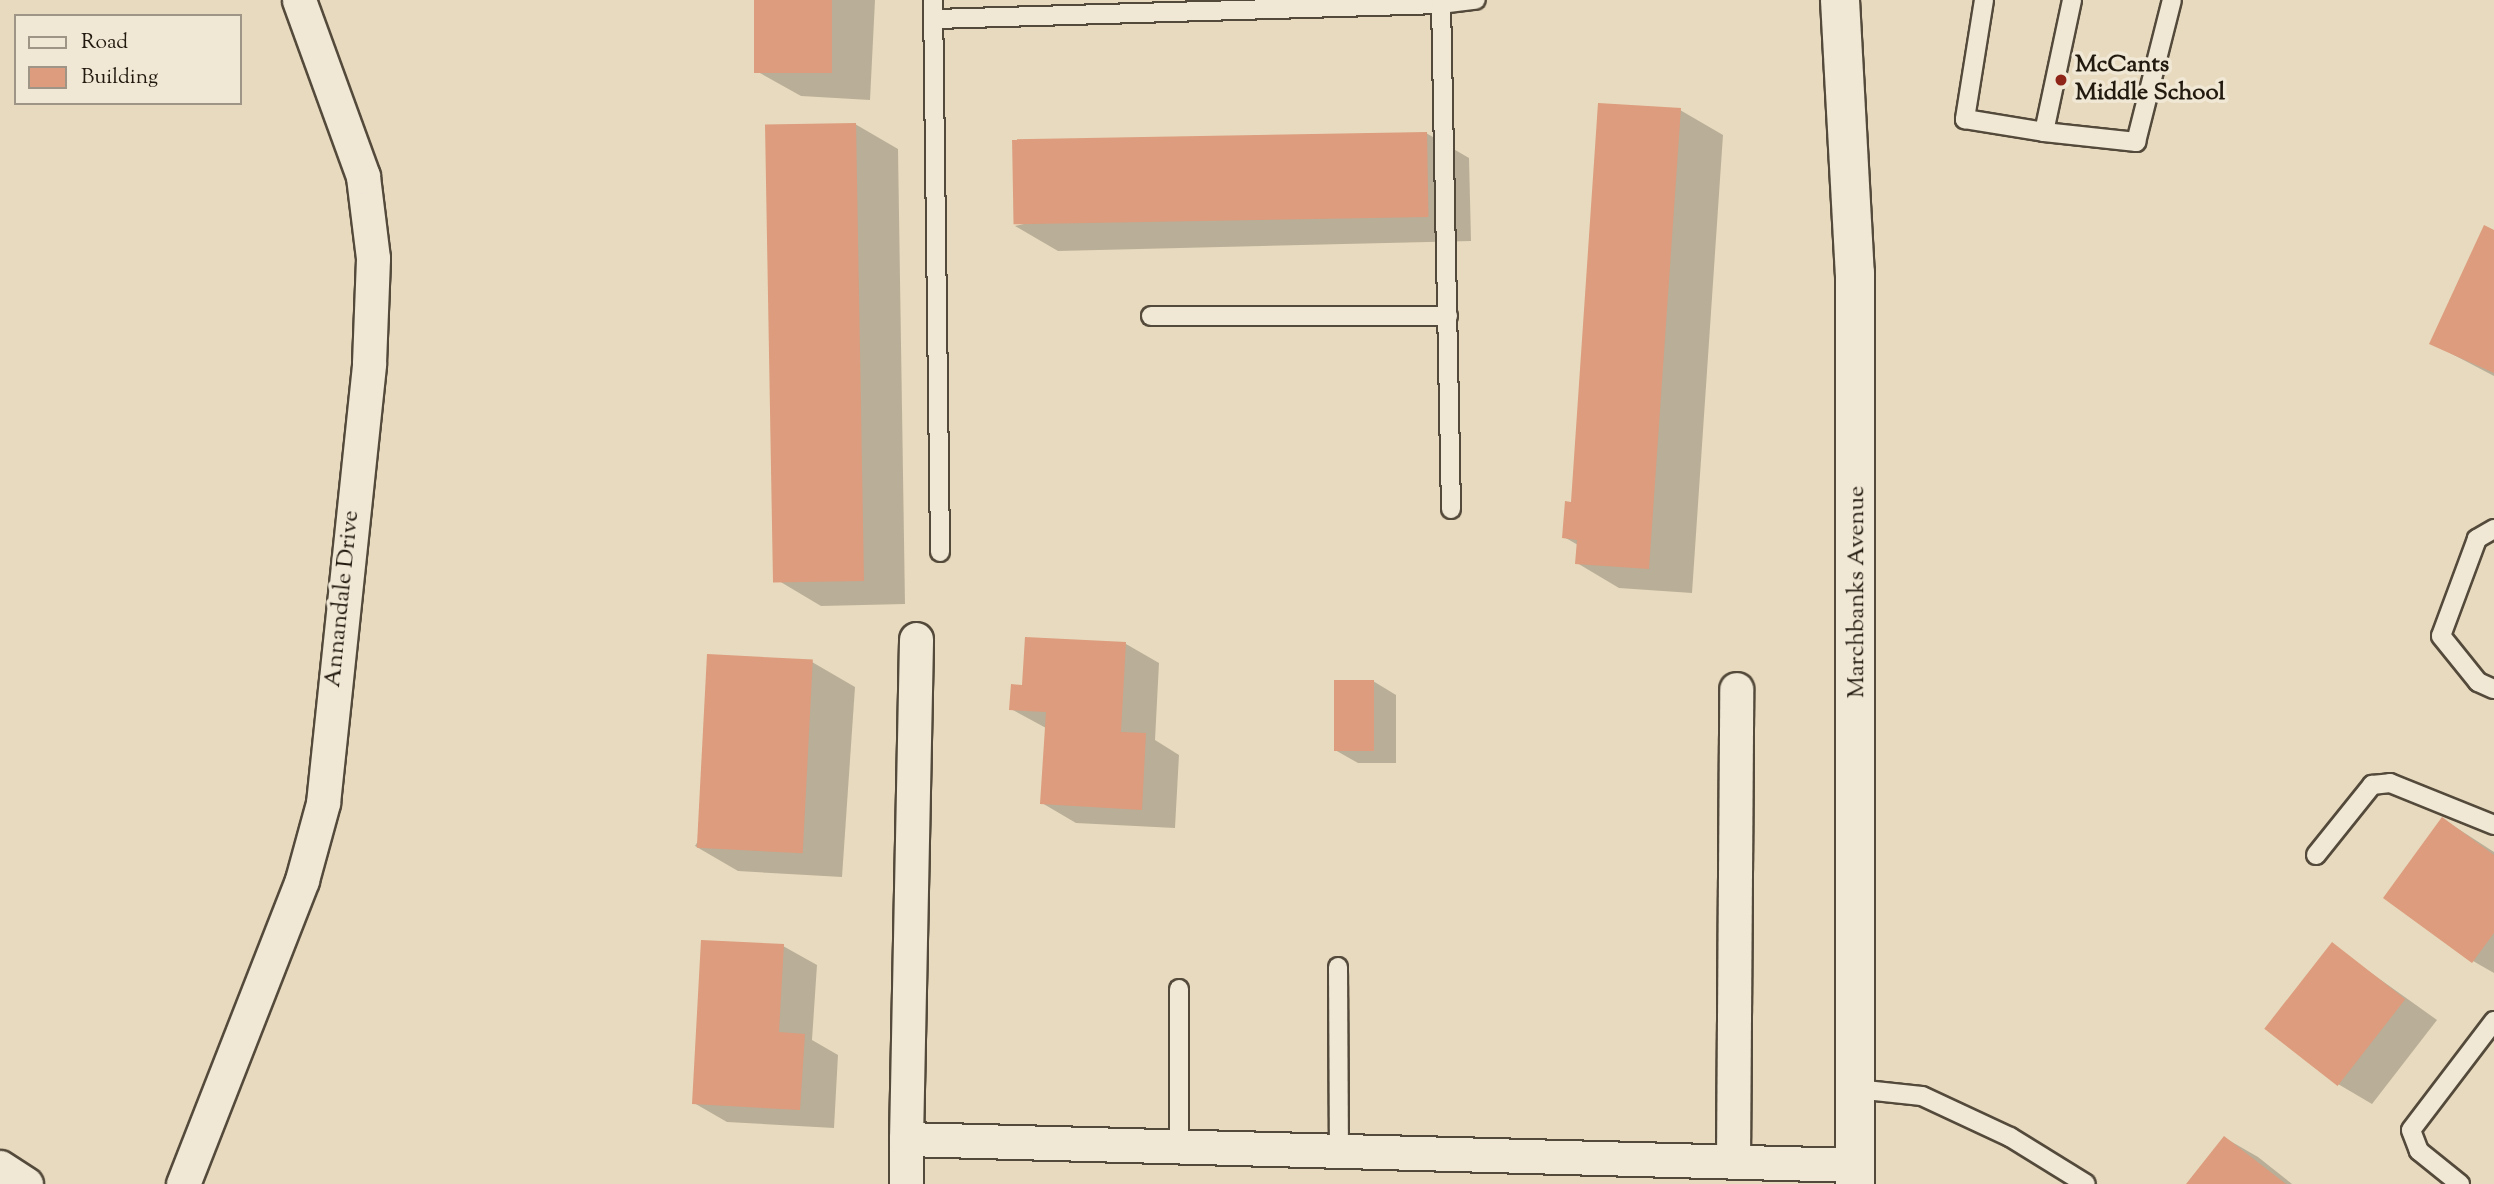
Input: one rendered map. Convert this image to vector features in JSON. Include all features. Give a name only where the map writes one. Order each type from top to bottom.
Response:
[{"type":"street","name":"Annandale Drive","points":[[183,1184],[302,880],[323,803],[369,363],[373,258],[363,176],[299,0]]},
{"type":"street","name":"Marchbanks Avenue","points":[[1840,0],[1856,273],[1855,1174]]},
{"type":"street","points":[[906,1184],[916,639]]},
{"type":"street","points":[[1733,1161],[1737,689]]},
{"type":"street","points":[[906,1139],[1339,1155],[1733,1161],[1855,1174]]},
{"type":"street","points":[[0,1167],[26,1184]]},
{"type":"lane","points":[[933,0],[940,552]]},
{"type":"lane","points":[[935,19],[1290,4],[1441,4],[1476,0]]},
{"type":"lane","points":[[1984,0],[1965,119],[2044,132],[2136,142],[2172,0]]},
{"type":"lane","points":[[2044,132],[2071,0]]},
{"type":"lane","points":[[1441,4],[1451,509]]},
{"type":"lane","points":[[1151,316],[1448,316]]},
{"type":"lane","points":[[2494,530],[2477,539],[2441,636],[2478,682],[2494,689]]},
{"type":"lane","points":[[2316,855],[2372,785],[2390,783],[2494,825]]},
{"type":"lane","points":[[1338,967],[1339,1155]]},
{"type":"lane","points":[[1179,989],[1179,1149]]},
{"type":"lane","points":[[2460,1184],[2419,1151],[2410,1130],[2493,1024]]},
{"type":"lane","points":[[1856,1089],[1922,1096],[2010,1137],[2086,1184]]},
{"type":"building","points":[[754,0],[832,0],[832,73],[754,73]]},
{"type":"building","points":[[1598,103],[1681,108],[1649,569],[1575,564],[1577,540],[1562,538],[1565,501],[1571,502]]},
{"type":"building","points":[[856,123],[864,581],[773,583],[765,125]]},
{"type":"building","points":[[1427,132],[1428,217],[1014,224],[1012,139]]},
{"type":"building","points":[[2484,225],[2494,230],[2494,373],[2429,344]]},
{"type":"building","points":[[1025,637],[1126,642],[1121,732],[1146,733],[1142,810],[1040,804],[1046,712],[1009,710],[1011,684],[1022,685]]},
{"type":"building","points":[[707,654],[813,660],[803,853],[697,848]]},
{"type":"building","points":[[1334,680],[1374,680],[1374,751],[1334,751]]},
{"type":"building","points":[[2442,817],[2494,855],[2494,933],[2472,963],[2383,898]]},
{"type":"building","points":[[701,940],[784,944],[779,1032],[805,1034],[800,1110],[692,1104]]},
{"type":"building","points":[[2332,942],[2405,999],[2338,1086],[2264,1029]]},
{"type":"building","points":[[2224,1136],[2286,1184],[2186,1184]]},
{"type":"place","name":"McCants Middle School","points":[[2061,80]]}]
